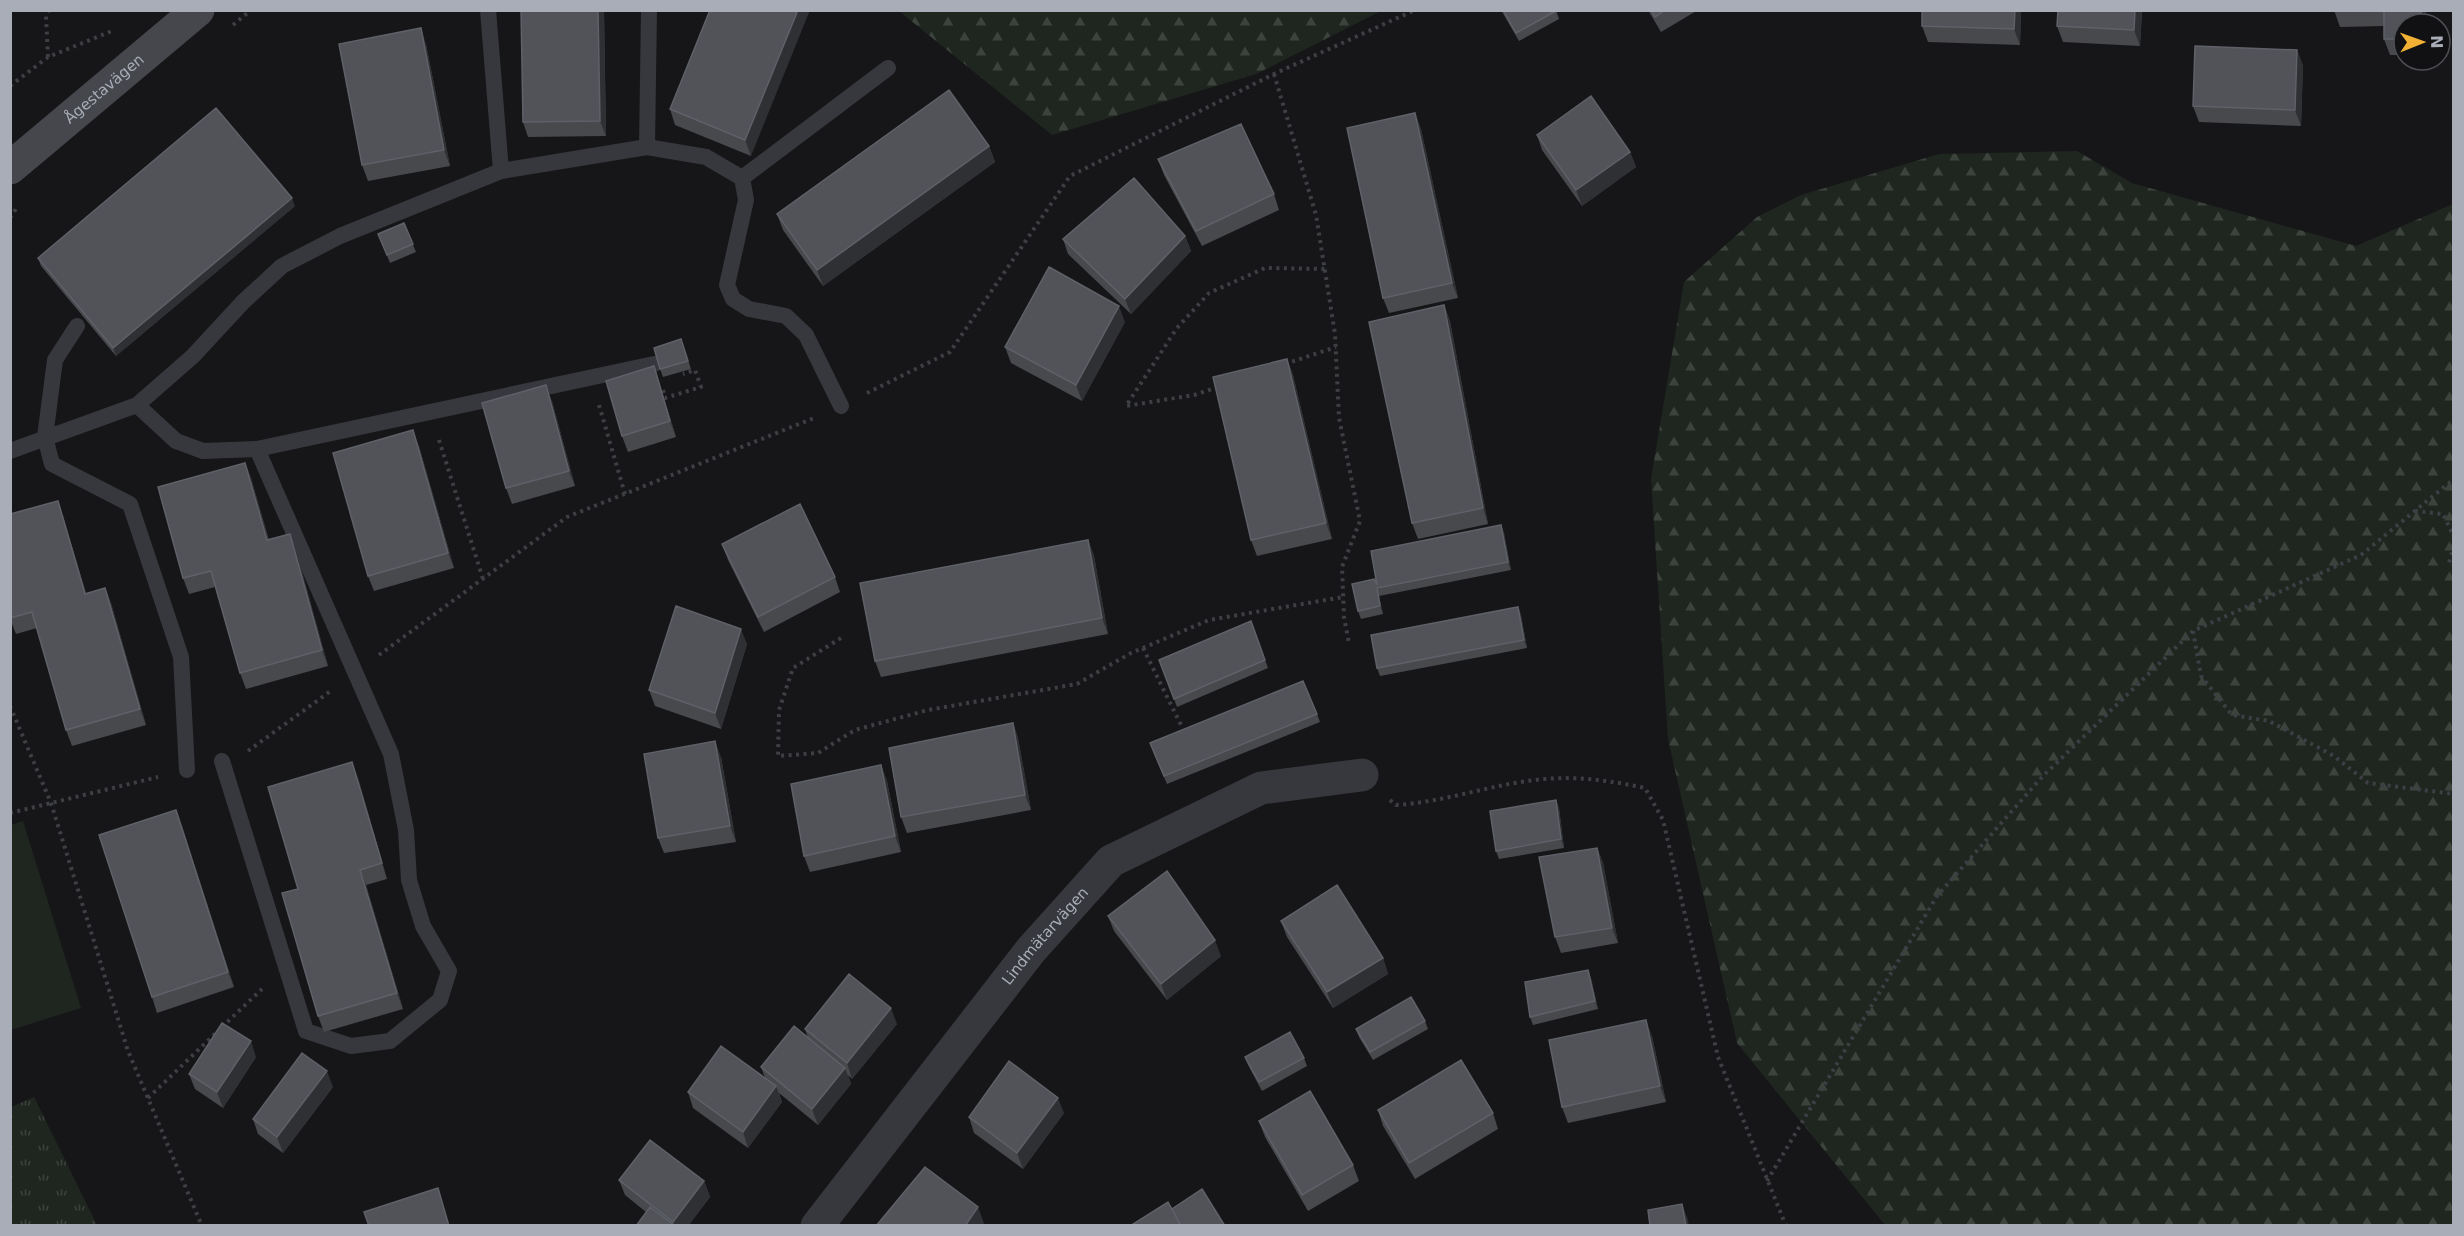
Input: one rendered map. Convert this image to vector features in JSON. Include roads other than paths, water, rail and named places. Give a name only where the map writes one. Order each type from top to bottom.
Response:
[{"type":"main road","name":"Ågestavägen","points":[[10,168],[198,10]]},
{"type":"street","name":"Lindmätarvägen","points":[[817,1226],[1031,950],[1111,861],[1261,788],[1362,775]]},
{"type":"lane","points":[[488,10],[501,171]]},
{"type":"lane","points":[[647,147],[649,10]]},
{"type":"lane","points":[[742,178],[888,68]]},
{"type":"lane","points":[[10,451],[45,437],[93,423],[137,405],[193,356],[243,302],[282,266],[340,236],[501,171],[647,147],[706,157],[742,178],[746,200],[727,285],[733,299],[749,309],[786,316],[806,335],[841,406]]},
{"type":"lane","points":[[77,326],[55,360],[45,437],[52,464],[130,504],[181,657],[187,770]]},
{"type":"lane","points":[[137,405],[176,441],[202,451],[257,449],[654,364]]},
{"type":"lane","points":[[222,761],[306,1032],[351,1046],[390,1041],[440,1000],[449,971],[423,926],[409,880],[406,830],[391,754],[357,672],[257,449]]}]
